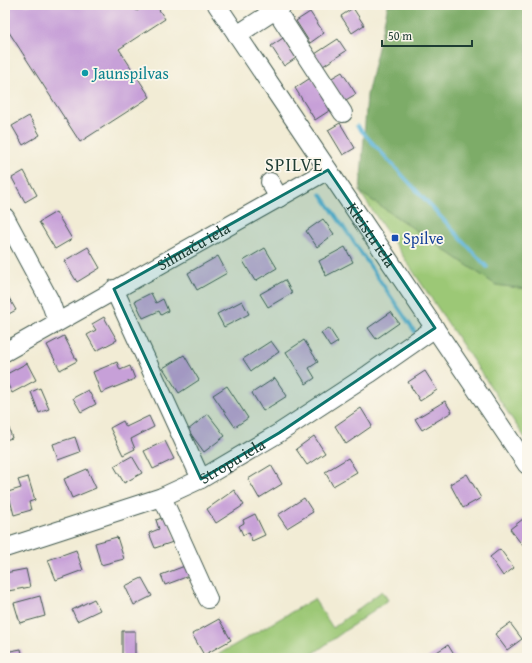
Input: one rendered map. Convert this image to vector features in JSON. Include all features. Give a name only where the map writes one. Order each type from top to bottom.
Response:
[{"type":"street","name":"Kleistu iela","points":[[217,5],[527,465]]},
{"type":"street","points":[[237,35],[280,7],[343,113]]},
{"type":"street","name":"Silmaču iela","points":[[5,352],[57,321],[328,170]]},
{"type":"street","points":[[270,182],[279,198]]},
{"type":"street","points":[[5,217],[50,301],[57,321]]},
{"type":"street","points":[[114,289],[201,479]]},
{"type":"street","name":"Stropu iela","points":[[5,548],[162,497],[201,479],[279,433],[369,374],[435,328]]},
{"type":"street","points":[[162,497],[208,599]]},
{"type":"highlighted area","points":[[328,170],[435,328],[279,433],[201,479],[114,289]]},
{"type":"green space","points":[[388,5],[527,5],[527,289],[496,285],[360,192],[367,95]]},
{"type":"green space","points":[[360,192],[496,285],[527,289],[527,441]]},
{"type":"green space","points":[[382,591],[388,600],[307,658],[212,658],[314,599],[333,628]]},
{"type":"building","name":"Jaunspilvas","points":[[5,5],[133,5],[137,11],[146,5],[156,5],[165,19],[119,49],[150,97],[80,142],[5,26]]},
{"type":"building","points":[[353,8],[364,25],[352,33],[341,16]]},
{"type":"building","points":[[310,12],[324,33],[310,43],[296,21]]},
{"type":"building","points":[[283,38],[296,58],[284,66],[271,46]]},
{"type":"building","points":[[338,39],[346,51],[323,66],[315,54]]},
{"type":"building","points":[[342,72],[356,94],[344,101],[330,79]]},
{"type":"building","points":[[312,77],[332,109],[315,120],[295,88]]},
{"type":"building","points":[[29,116],[40,135],[23,145],[12,126]]},
{"type":"building","points":[[340,123],[355,148],[343,155],[328,130]]},
{"type":"building","points":[[24,171],[37,195],[25,202],[12,178]]},
{"type":"building","points":[[56,212],[72,239],[55,249],[39,222]]},
{"type":"building","points":[[323,219],[334,234],[317,247],[306,231]]},
{"type":"building","points":[[88,247],[100,268],[77,282],[64,261]]},
{"type":"building","points":[[345,247],[353,262],[326,276],[319,261]]},
{"type":"building","points":[[265,248],[277,268],[255,281],[243,261]]},
{"type":"building","points":[[218,256],[227,273],[197,290],[188,273]]},
{"type":"building","points":[[285,280],[292,293],[268,307],[260,294]]},
{"type":"building","points":[[5,291],[16,310],[5,316]]},
{"type":"building","points":[[151,293],[156,303],[163,299],[168,311],[161,315],[159,311],[143,318],[135,301]]},
{"type":"building","points":[[242,301],[249,314],[224,327],[217,314]]},
{"type":"building","points":[[391,312],[399,323],[376,339],[368,328]]},
{"type":"building","points":[[104,317],[117,340],[96,351],[87,335],[96,330],[92,324]]},
{"type":"building","points":[[329,328],[338,342],[330,347],[321,333]]},
{"type":"building","points":[[64,336],[77,361],[60,370],[47,345]]},
{"type":"building","points":[[304,340],[318,362],[309,368],[315,378],[306,384],[286,352]]},
{"type":"building","points":[[271,341],[279,352],[251,371],[243,359]]},
{"type":"building","points":[[184,355],[199,380],[179,393],[163,368]]},
{"type":"building","points":[[117,362],[120,370],[130,366],[135,379],[101,393],[93,372]]},
{"type":"building","points":[[27,363],[36,380],[12,393],[5,379],[5,375]]},
{"type":"building","points":[[425,371],[437,390],[420,401],[408,382]]},
{"type":"building","points":[[275,378],[287,396],[263,411],[252,393]]},
{"type":"building","points":[[227,386],[248,418],[235,427],[213,395]]},
{"type":"building","points":[[40,388],[49,409],[39,413],[31,392]]},
{"type":"building","points":[[88,390],[96,404],[81,412],[73,398]]},
{"type":"building","points":[[445,401],[452,412],[422,430],[415,419]]},
{"type":"building","points":[[361,408],[372,426],[346,444],[335,426]]},
{"type":"building","points":[[208,414],[225,436],[204,452],[188,430]]},
{"type":"building","points":[[149,416],[154,427],[131,439],[135,449],[123,455],[110,428],[123,421],[126,427]]},
{"type":"building","points":[[7,422],[12,438],[5,440],[5,423]]},
{"type":"building","points":[[314,436],[325,453],[307,465],[296,449]]},
{"type":"building","points":[[75,437],[80,452],[58,460],[53,444]]},
{"type":"building","points":[[165,441],[174,459],[153,469],[144,451]]},
{"type":"building","points":[[132,456],[142,473],[124,483],[114,466]]},
{"type":"building","points":[[348,458],[357,472],[333,486],[325,472]]},
{"type":"building","points":[[271,465],[282,484],[259,498],[248,479]]},
{"type":"building","points":[[87,469],[96,488],[72,498],[64,479]]},
{"type":"building","points":[[467,474],[481,498],[463,508],[450,484]]},
{"type":"building","points":[[28,477],[35,500],[29,502],[31,510],[14,515],[8,492],[21,488],[18,480]]},
{"type":"building","points":[[234,490],[244,505],[216,523],[207,509]]},
{"type":"building","points":[[304,498],[313,512],[287,528],[278,515]]},
{"type":"building","points":[[255,514],[265,535],[252,541],[249,532],[243,535],[239,526],[244,523],[243,520]]},
{"type":"building","points":[[167,516],[176,541],[155,548],[149,533],[159,529],[156,520]]},
{"type":"building","points":[[523,519],[527,524],[527,542],[523,546],[510,529]]},
{"type":"building","points":[[117,537],[124,559],[101,565],[95,543]]},
{"type":"building","points":[[500,549],[514,568],[503,576],[490,557]]},
{"type":"building","points":[[76,550],[83,570],[56,580],[48,560]]},
{"type":"building","points":[[190,564],[194,574],[165,585],[161,575]]},
{"type":"building","points":[[26,569],[30,587],[8,591],[5,573]]},
{"type":"building","points":[[142,578],[152,596],[134,605],[125,586]]},
{"type":"building","points":[[40,596],[45,616],[20,623],[14,603]]},
{"type":"building","points":[[94,599],[100,610],[77,621],[72,610]]},
{"type":"building","points":[[219,619],[231,640],[204,655],[192,634]]},
{"type":"building","points":[[510,623],[522,639],[507,650],[495,634]]},
{"type":"building","points":[[122,631],[135,631],[135,658],[122,658]]},
{"type":"building","points":[[448,645],[456,658],[427,658]]},
{"type":"building","points":[[21,649],[23,658],[6,658],[5,652]]},
{"type":"waterway","points":[[357,126],[487,267]]},
{"type":"waterway","points":[[321,194],[417,335]]},
{"type":"place","name":"Jaunspilvas","points":[[85,73]]},
{"type":"place","name":"Spilve","points":[[395,238]]},
{"type":"district","name":"SPILVE","points":[[294,164]]}]
